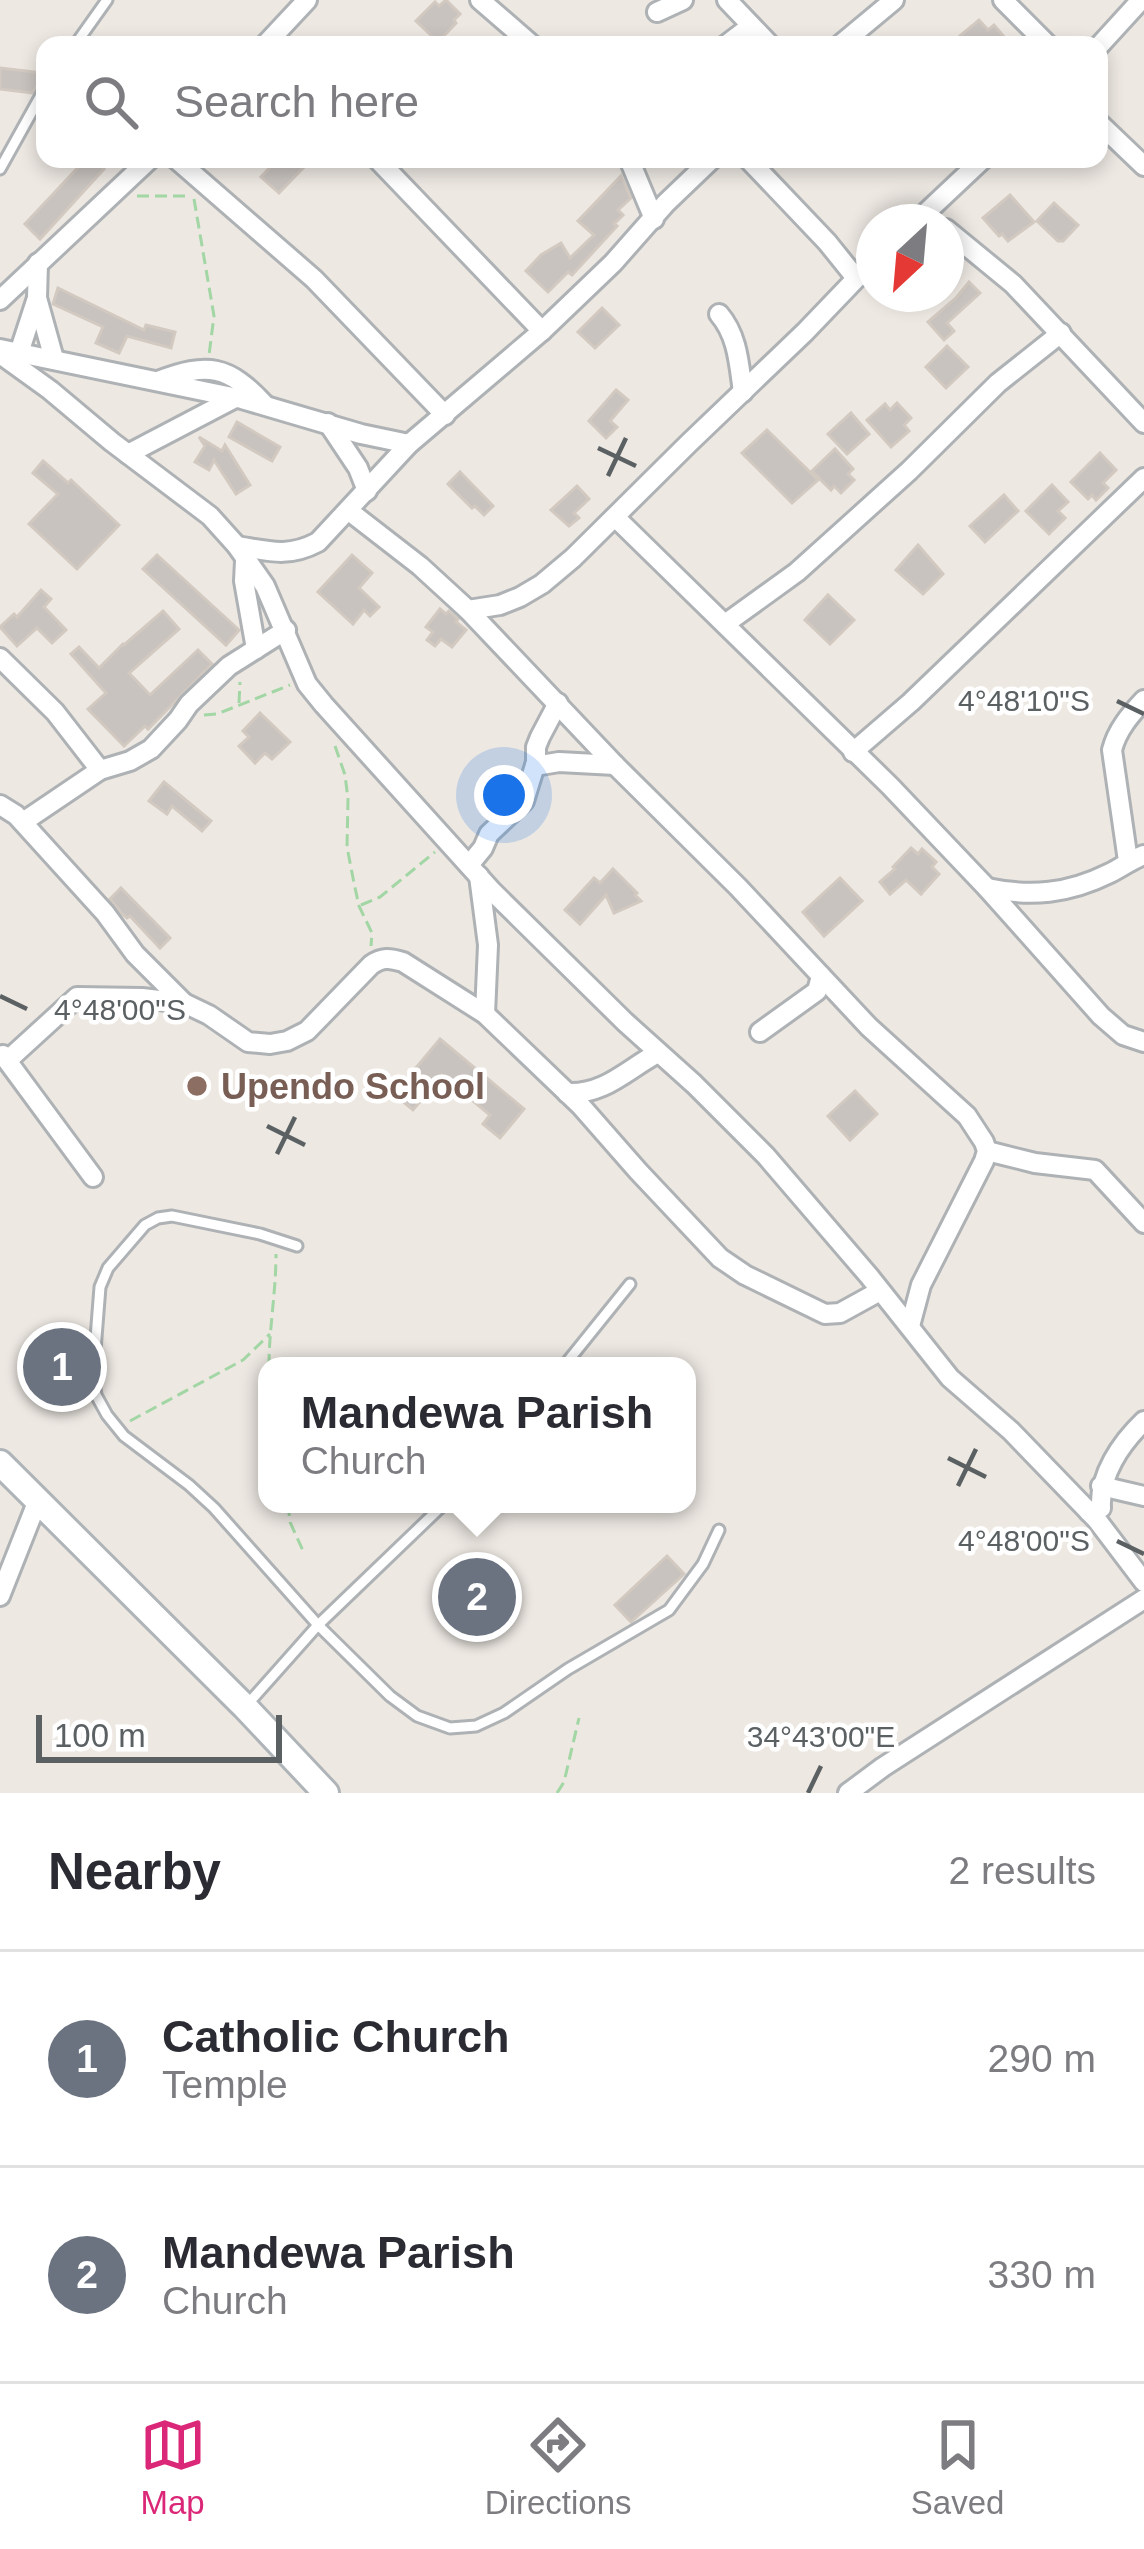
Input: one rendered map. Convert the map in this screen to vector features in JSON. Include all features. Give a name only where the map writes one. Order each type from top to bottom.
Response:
[{"type":"main road","points":[[0,1463],[326,1793]]},
{"type":"street","points":[[273,36],[307,0]]},
{"type":"street","points":[[481,0],[522,36]]},
{"type":"street","points":[[657,12],[683,0]]},
{"type":"street","points":[[727,0],[761,36]]},
{"type":"street","points":[[852,36],[894,0]]},
{"type":"street","points":[[1003,0],[1039,36]]},
{"type":"street","points":[[1108,36],[1141,0]]},
{"type":"street","points":[[738,36],[752,26]]},
{"type":"street","points":[[1108,132],[1144,166]]},
{"type":"street","points":[[0,300],[140,168]]},
{"type":"street","points":[[186,168],[314,279],[445,415]]},
{"type":"street","points":[[386,168],[542,331]]},
{"type":"street","points":[[633,168],[654,219]]},
{"type":"street","points":[[241,553],[287,554],[318,542],[409,444],[542,331],[703,168]]},
{"type":"street","points":[[468,610],[500,605],[542,584],[806,332],[856,278],[757,168]]},
{"type":"street","points":[[941,204],[975,168]]},
{"type":"street","points":[[964,245],[1012,284],[1144,423]]},
{"type":"street","points":[[38,263],[37,298],[55,359]]},
{"type":"street","points":[[4,354],[37,298]]},
{"type":"street","points":[[719,314],[733,336],[742,392]]},
{"type":"street","points":[[725,623],[797,572],[998,383],[1061,333]]},
{"type":"street","points":[[4,354],[55,359],[235,398],[409,444]]},
{"type":"street","points":[[4,354],[210,516],[265,586],[304,677],[329,710],[558,958],[766,1156],[950,1378],[1011,1431],[1142,1576]]},
{"type":"street","points":[[158,381],[205,368],[238,379],[265,405]]},
{"type":"street","points":[[128,454],[235,398]]},
{"type":"street","points":[[328,423],[358,468],[367,491]]},
{"type":"street","points":[[853,752],[1144,478]]},
{"type":"street","points":[[350,511],[468,610],[884,1041],[975,1126],[987,1151],[982,1168],[921,1285],[910,1326]]},
{"type":"street","points":[[615,517],[890,786],[1101,1016],[1123,1035],[1144,1042]]},
{"type":"street","points":[[241,553],[249,654]]},
{"type":"street","points":[[23,822],[100,770],[130,761],[151,748],[207,687],[286,630]]},
{"type":"street","points":[[0,658],[55,712],[100,770]]},
{"type":"street","points":[[987,888],[1022,895],[1064,890],[1136,858],[1112,750],[1126,720],[1144,700]]},
{"type":"street","points":[[485,1014],[488,945],[474,871],[489,835],[524,801],[536,747],[558,703]]},
{"type":"street","points":[[535,766],[559,762],[615,765]]},
{"type":"street","points":[[0,805],[23,822],[135,954],[184,1003]]},
{"type":"street","points":[[93,1177],[4,1056],[77,998],[184,1003],[248,1042],[287,1041],[307,1031],[364,971],[385,958],[403,962],[485,1014],[567,1093],[721,1258],[746,1275],[825,1314],[840,1312],[880,1291]]},
{"type":"street","points":[[760,1032],[818,991],[821,976]]},
{"type":"street","points":[[567,1093],[582,1094],[611,1084],[658,1053]]},
{"type":"street","points":[[987,1151],[1095,1170],[1144,1222]]},
{"type":"street","points":[[1089,1512],[1101,1508],[1101,1486],[1144,1421]]},
{"type":"street","points":[[1101,1486],[1144,1496]]},
{"type":"street","points":[[0,1596],[38,1500]]},
{"type":"street","points":[[848,1793],[1144,1599]]},
{"type":"lane","points":[[82,36],[107,0]]},
{"type":"lane","points":[[0,170],[36,104]]},
{"type":"lane","points":[[297,1246],[172,1216],[145,1226],[109,1268],[97,1303],[96,1395],[118,1429],[214,1508],[318,1625],[417,1716],[450,1728],[476,1726],[504,1713],[669,1610],[703,1564],[719,1530]]},
{"type":"lane","points":[[571,1357],[630,1284]]},
{"type":"lane","points":[[244,1707],[318,1625],[435,1513]]},
{"type":"path","points":[[110,196],[194,196],[214,316],[205,368]]},
{"type":"path","points":[[239,704],[249,654]]},
{"type":"path","points":[[178,720],[218,714],[304,677]]},
{"type":"path","points":[[329,710],[330,734],[349,799],[347,847],[359,906],[372,933],[364,971]]},
{"type":"path","points":[[359,906],[380,897],[448,842]]},
{"type":"path","points":[[269,1357],[276,1303],[276,1238]]},
{"type":"path","points":[[118,1429],[243,1360],[270,1334]]},
{"type":"path","points":[[289,1513],[304,1553]]},
{"type":"path","points":[[557,1793],[564,1782],[579,1718]]},
{"type":"building","points":[[446,0],[460,14],[444,36],[432,36],[416,21],[435,2],[439,6]]},
{"type":"building","points":[[979,20],[988,30],[994,25],[1003,36],[960,36]]},
{"type":"building","points":[[0,68],[36,72],[32,93],[0,89]]},
{"type":"building","points":[[78,168],[104,169],[40,239],[25,224]]},
{"type":"building","points":[[270,168],[303,168],[279,193],[261,177]]},
{"type":"building","points":[[621,176],[631,198],[618,210],[623,215],[617,226],[572,275],[568,272],[548,292],[526,271],[561,243],[570,258],[594,235],[578,221]]},
{"type":"building","points":[[1010,195],[1034,222],[1008,241],[983,218]]},
{"type":"building","points":[[1054,203],[1078,225],[1063,241],[1037,221]]},
{"type":"building","points":[[969,282],[980,293],[964,308],[964,288]]},
{"type":"building","points":[[58,288],[144,330],[146,325],[175,332],[171,348],[127,336],[119,353],[96,343],[103,327],[53,304]]},
{"type":"building","points":[[602,308],[619,325],[595,348],[578,332]]},
{"type":"building","points":[[940,312],[959,312],[947,323],[954,331],[944,340],[928,322]]},
{"type":"building","points":[[947,346],[968,367],[946,388],[926,367]]},
{"type":"building","points":[[616,390],[628,400],[610,421],[617,427],[606,438],[589,421]]},
{"type":"building","points":[[897,403],[911,418],[904,425],[909,431],[891,447],[867,420],[885,404],[890,410]]},
{"type":"building","points":[[851,413],[869,434],[847,454],[828,434]]},
{"type":"building","points":[[237,422],[280,447],[272,461],[229,437]]},
{"type":"building","points":[[767,430],[818,480],[792,503],[742,453]]},
{"type":"building","points":[[199,437],[222,451],[225,445],[250,485],[236,494],[214,460],[209,470],[195,462],[205,446]]},
{"type":"building","points":[[835,449],[853,469],[848,474],[854,480],[841,493],[834,486],[831,490],[812,471]]},
{"type":"building","points":[[1100,453],[1116,470],[1103,483],[1108,488],[1096,500],[1092,495],[1088,499],[1071,482]]},
{"type":"building","points":[[43,461],[119,525],[77,569],[29,524],[58,494],[33,473]]},
{"type":"building","points":[[460,472],[493,506],[484,515],[448,484]]},
{"type":"building","points":[[1052,485],[1068,502],[1058,511],[1065,518],[1049,534],[1026,511]]},
{"type":"building","points":[[577,486],[589,499],[574,513],[579,518],[569,526],[551,510]]},
{"type":"building","points":[[1004,495],[1018,511],[985,542],[970,526]]},
{"type":"building","points":[[918,545],[943,574],[923,594],[896,570]]},
{"type":"building","points":[[157,555],[239,630],[226,645],[143,569]]},
{"type":"building","points":[[352,555],[372,573],[359,588],[379,607],[370,616],[364,610],[353,624],[318,592]]},
{"type":"building","points":[[41,590],[51,599],[44,607],[66,630],[52,643],[37,628],[17,646],[0,627],[14,614],[17,617]]},
{"type":"building","points":[[828,595],[854,620],[830,644],[805,620]]},
{"type":"building","points":[[440,609],[449,611],[466,630],[452,647],[441,639],[435,646],[427,640],[433,632],[426,627]]},
{"type":"building","points":[[163,611],[179,629],[129,673],[150,695],[198,650],[212,664],[148,729],[145,726],[124,746],[88,709],[106,693],[71,654],[79,647],[99,668]]},
{"type":"building","points":[[260,713],[290,742],[272,759],[265,753],[255,763],[239,746],[249,737],[243,731]]},
{"type":"building","points":[[164,782],[211,821],[202,831],[172,806],[167,814],[149,801]]},
{"type":"building","points":[[911,848],[918,854],[922,849],[936,862],[932,867],[939,874],[921,894],[906,880],[890,894],[880,882]]},
{"type":"building","points":[[613,869],[641,901],[614,913],[606,895],[580,924],[565,910],[594,878],[600,883]]},
{"type":"building","points":[[840,878],[862,901],[824,936],[803,912]]},
{"type":"building","points":[[121,888],[170,938],[160,948],[110,899]]},
{"type":"building","points":[[440,1039],[524,1109],[500,1138],[483,1124],[490,1115],[442,1075],[413,1110],[394,1094]]},
{"type":"building","points":[[855,1091],[877,1114],[850,1140],[828,1116]]},
{"type":"building","points":[[667,1556],[684,1574],[631,1622],[615,1605]]},
{"type":"place","name":"Upendo School","points":[[197,1086]]},
{"type":"place","name":"Catholic Church","points":[[62,1367]]},
{"type":"place","name":"Mandewa Parish","points":[[477,1597]]}]
